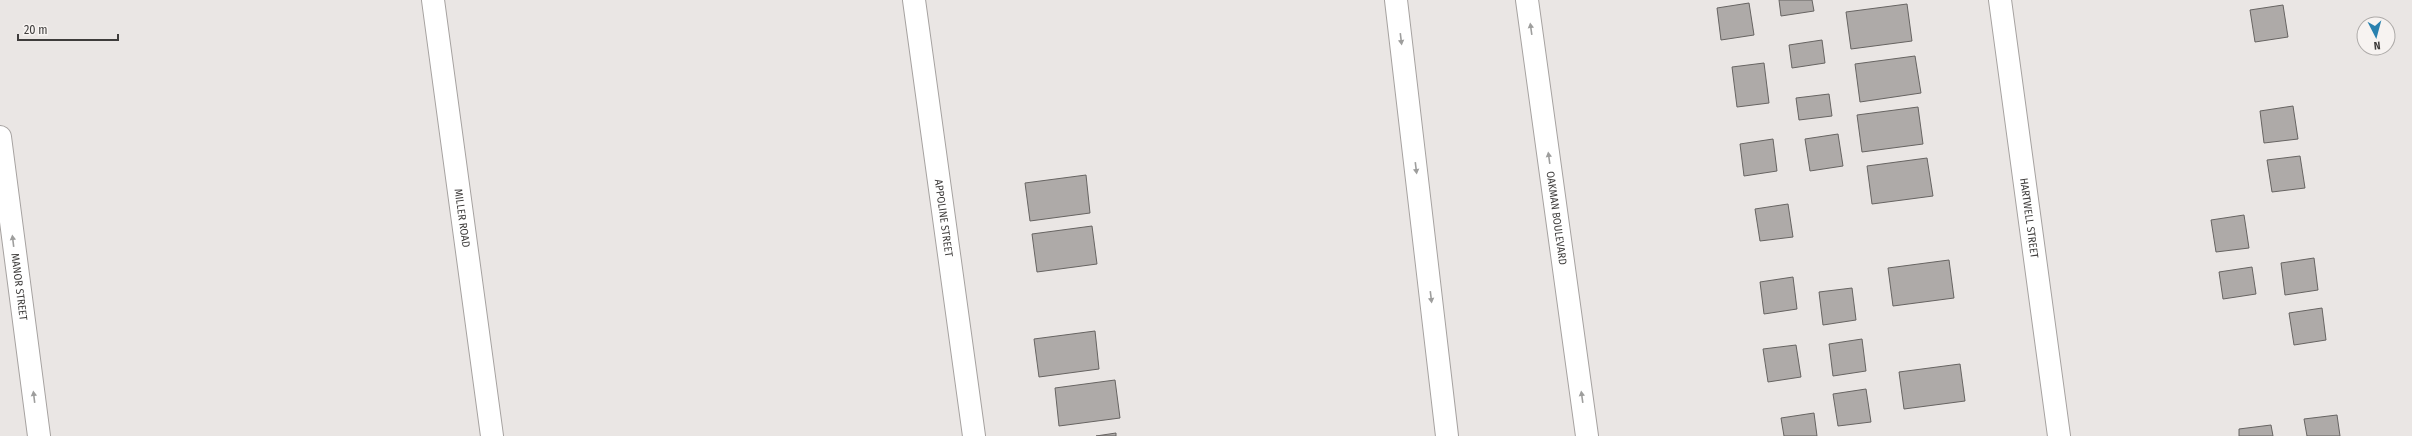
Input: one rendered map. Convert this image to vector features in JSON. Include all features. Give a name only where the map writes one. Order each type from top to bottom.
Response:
[{"type":"street","name":"MILLER ROAD","points":[[433,0],[492,436]]},
{"type":"street","name":"APPOLINE STREET","points":[[914,0],[974,436]]},
{"type":"street","points":[[1396,0],[1447,436]]},
{"type":"street","name":"OAKMAN BOULEVARD","points":[[1527,0],[1587,436]]},
{"type":"street","name":"HARTWELL STREET","points":[[2000,0],[2059,436]]},
{"type":"street","name":"MANOR STREET","points":[[0,137],[38,436]]},
{"type":"building","points":[[1779,0],[1812,0],[1814,11],[1781,16]]},
{"type":"building","points":[[1749,3],[1754,35],[1721,40],[1717,8]]},
{"type":"building","points":[[1907,4],[1912,41],[1851,49],[1846,12]]},
{"type":"building","points":[[2283,5],[2288,37],[2255,42],[2250,10]]},
{"type":"building","points":[[1822,40],[1825,63],[1792,68],[1789,45]]},
{"type":"building","points":[[1915,56],[1921,93],[1860,102],[1855,64]]},
{"type":"building","points":[[1764,63],[1769,103],[1737,107],[1732,67]]},
{"type":"building","points":[[1829,94],[1832,116],[1799,120],[1796,98]]},
{"type":"building","points":[[2293,106],[2298,139],[2264,143],[2260,111]]},
{"type":"building","points":[[1918,107],[1923,144],[1862,152],[1857,115]]},
{"type":"building","points":[[1838,134],[1843,166],[1810,171],[1805,139]]},
{"type":"building","points":[[1773,139],[1777,171],[1744,176],[1740,144]]},
{"type":"building","points":[[2300,156],[2305,188],[2272,192],[2267,160]]},
{"type":"building","points":[[1927,158],[1933,196],[1872,204],[1867,166]]},
{"type":"building","points":[[1086,175],[1090,213],[1030,221],[1025,183]]},
{"type":"building","points":[[1788,204],[1793,237],[1760,241],[1755,209]]},
{"type":"building","points":[[2244,215],[2249,248],[2216,252],[2211,220]]},
{"type":"building","points":[[1092,226],[1097,264],[1037,272],[1032,234]]},
{"type":"building","points":[[2314,258],[2318,290],[2285,295],[2281,263]]},
{"type":"building","points":[[1949,260],[1954,298],[1893,306],[1888,268]]},
{"type":"building","points":[[2252,267],[2256,294],[2223,299],[2219,272]]},
{"type":"building","points":[[1793,277],[1797,309],[1764,314],[1760,282]]},
{"type":"building","points":[[1852,288],[1856,320],[1823,325],[1819,292]]},
{"type":"building","points":[[2322,308],[2326,340],[2294,345],[2289,313]]},
{"type":"building","points":[[1095,331],[1099,369],[1039,377],[1034,339]]},
{"type":"building","points":[[1862,339],[1866,371],[1833,376],[1829,344]]},
{"type":"building","points":[[1796,345],[1801,377],[1768,382],[1763,349]]},
{"type":"building","points":[[1960,364],[1965,401],[1904,409],[1899,372]]},
{"type":"building","points":[[1115,380],[1120,418],[1059,426],[1055,388]]},
{"type":"building","points":[[1866,389],[1871,422],[1838,426],[1833,394]]},
{"type":"building","points":[[1814,413],[1817,436],[1784,436],[1781,418]]},
{"type":"building","points":[[2337,415],[2340,436],[2307,436],[2304,419]]},
{"type":"building","points":[[2271,425],[2273,436],[2239,436],[2239,429]]},
{"type":"building","points":[[1116,433],[1116,436],[1096,436]]}]
